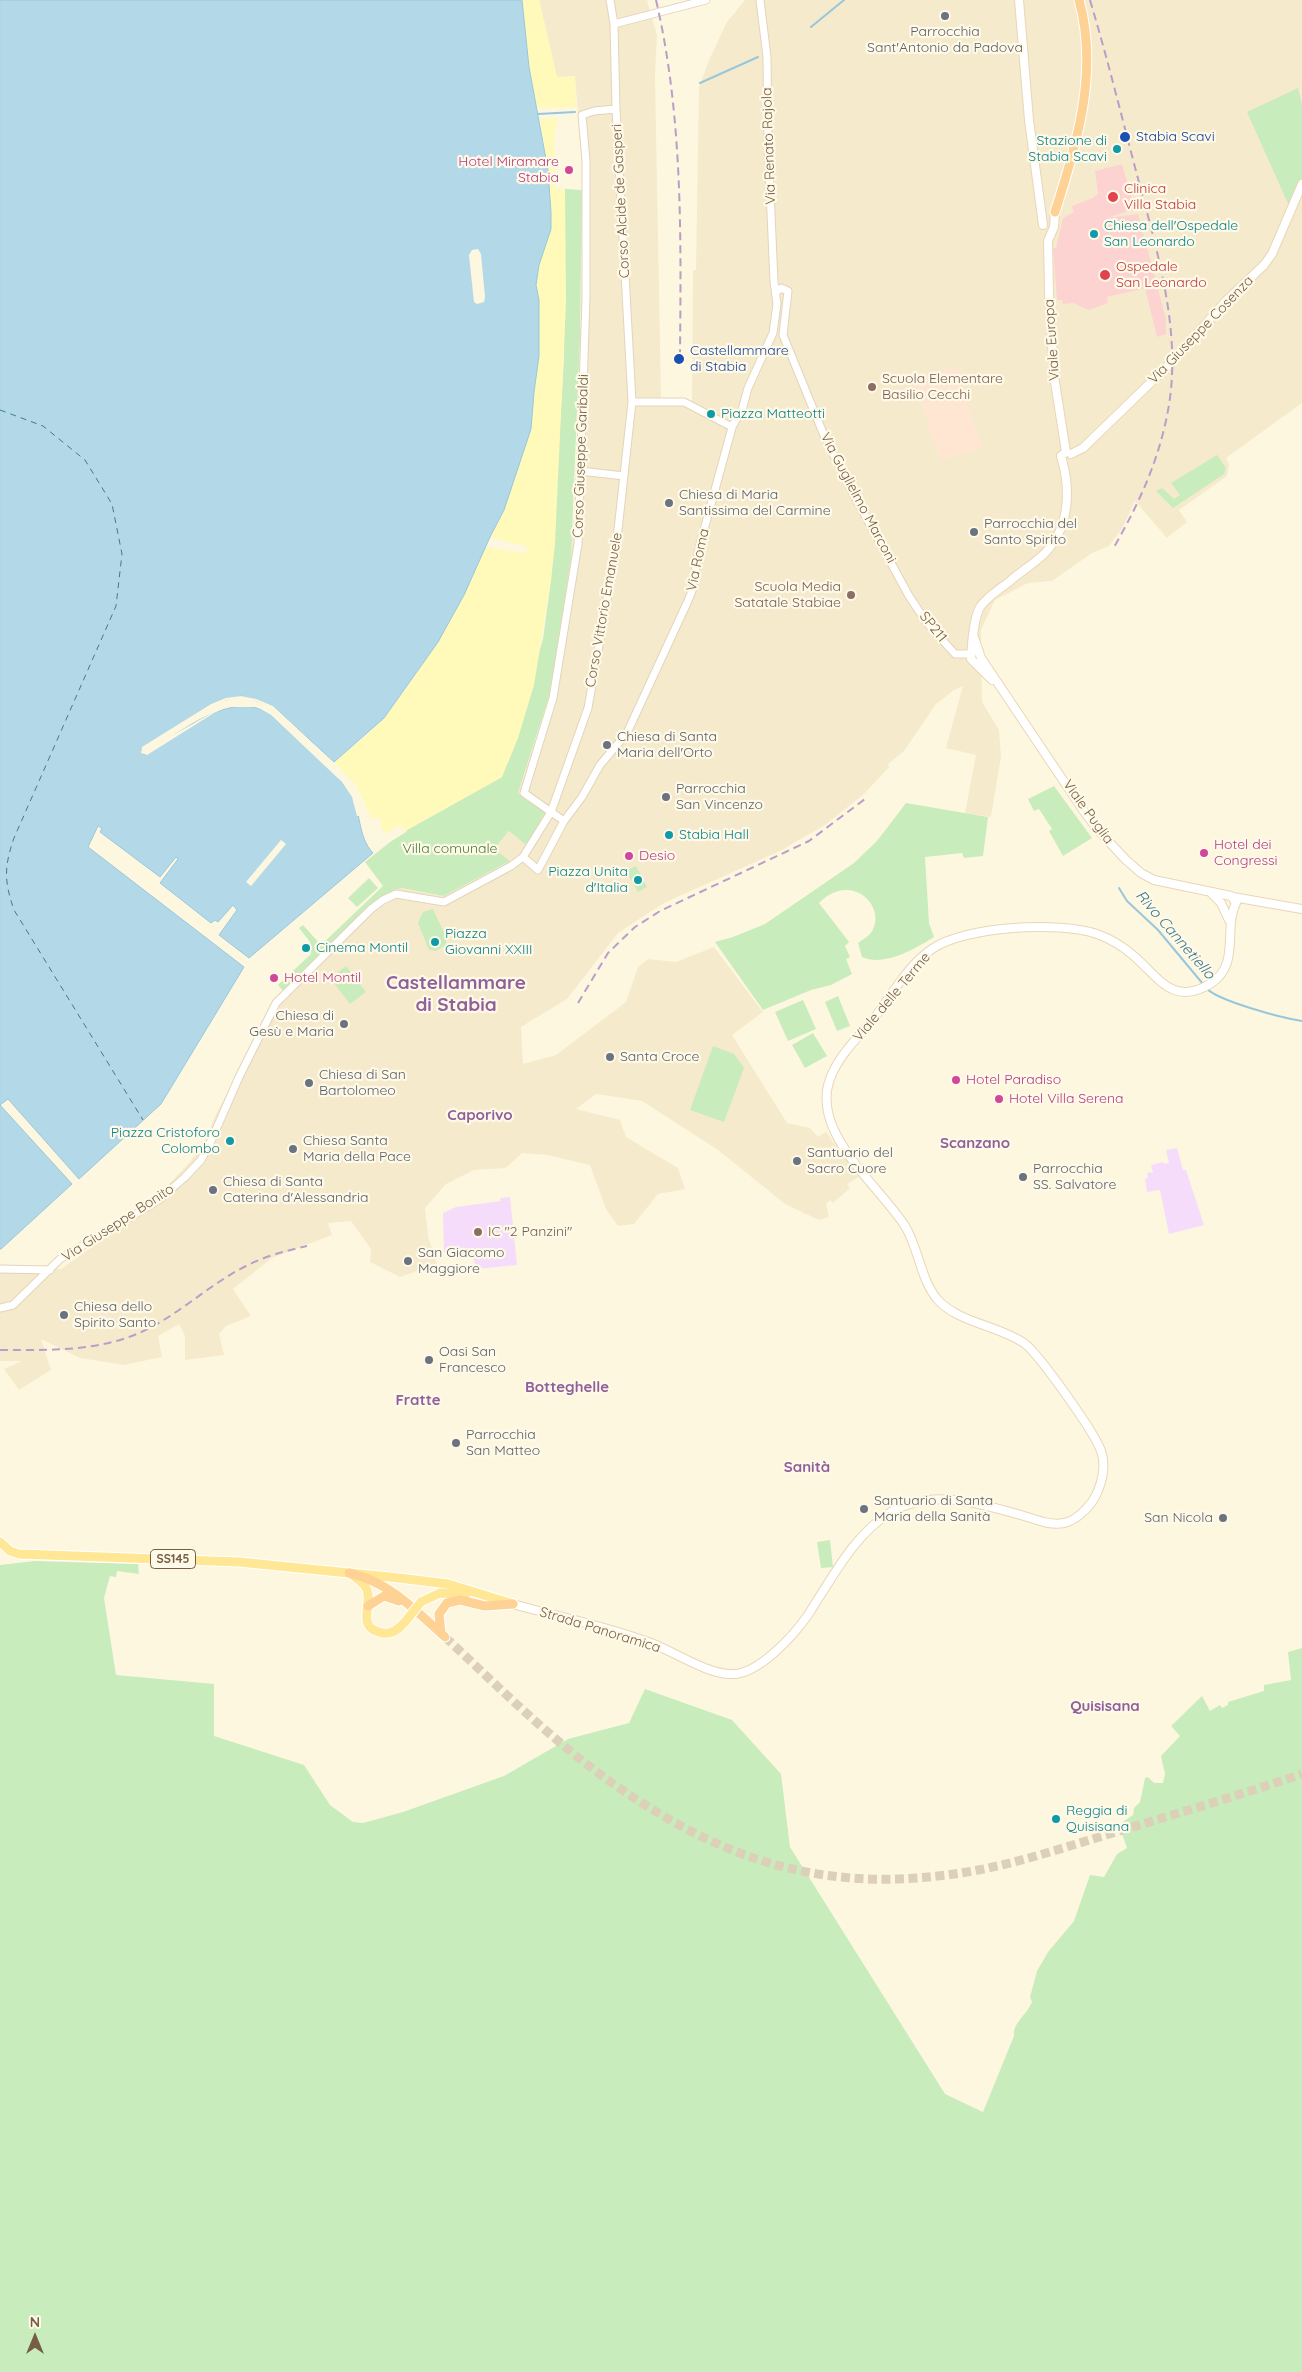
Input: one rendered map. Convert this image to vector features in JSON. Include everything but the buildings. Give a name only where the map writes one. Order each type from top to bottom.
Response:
[{"type":"highway","points":[[1055,212],[1083,110],[1088,56],[1079,0]]},
{"type":"highway","name":"SS145","points":[[349,1574],[378,1582],[395,1593],[443,1635],[440,1614],[447,1603],[460,1600],[484,1606],[513,1604]]},
{"type":"highway","points":[[368,1606],[376,1599],[390,1596],[413,1607]]},
{"type":"main road","points":[[1020,0],[1029,120],[1047,224]]},
{"type":"main road","name":"Via Giuseppe Cosenza","points":[[1068,457],[1083,448],[1172,362],[1226,301],[1264,264],[1272,254],[1302,184]]},
{"type":"main road","points":[[1047,224],[1055,212]]},
{"type":"main road","name":"Viale Europa","points":[[976,656],[974,637],[976,618],[982,605],[1038,560],[1061,529],[1067,504],[1068,457],[1054,376],[1047,224]]},
{"type":"main road","name":"Viale Puglia","points":[[976,656],[1009,698],[1083,810],[1098,830],[1126,860],[1141,873],[1154,880],[1211,893],[1222,906]]},
{"type":"main road","points":[[1211,893],[1232,901]]},
{"type":"main road","points":[[1230,920],[1222,906],[1224,897],[1232,901]]},
{"type":"main road","points":[[1222,906],[1232,901],[1247,900],[1302,909]]},
{"type":"main road","name":"Viale delle Terme","points":[[864,1173],[838,1140],[828,1117],[825,1098],[832,1074],[914,966],[927,952],[944,942],[970,935],[1046,926],[1070,927],[1100,935],[1121,946],[1164,986],[1175,991],[1195,989],[1210,984],[1225,968],[1232,944],[1230,920],[1232,901]]},
{"type":"main road","name":"Strada Panoramica","points":[[513,1604],[630,1636],[714,1671],[737,1675],[765,1661],[798,1630],[852,1550],[875,1523],[893,1511],[908,1504],[934,1499],[967,1500],[1044,1522],[1063,1524],[1076,1518],[1093,1500],[1103,1477],[1102,1453],[1051,1374],[1027,1345],[1000,1330],[959,1314],[940,1302],[927,1283],[917,1249],[904,1224],[864,1173]]},
{"type":"main road","name":"SS145","points":[[0,1542],[10,1551],[19,1554],[238,1562],[349,1574]]},
{"type":"main road","points":[[349,1574],[434,1581],[489,1595],[513,1604]]},
{"type":"main road","points":[[349,1574],[361,1581],[368,1591],[366,1618],[368,1623],[378,1632],[391,1633],[405,1622],[421,1602],[433,1595],[455,1592],[513,1604]]},
{"type":"street","name":"Corso Alcide de Gasperi","points":[[610,0],[614,24],[616,109],[632,402]]},
{"type":"street","points":[[614,24],[706,0]]},
{"type":"street","name":"Via Renato Rajola","points":[[760,0],[767,57],[768,144],[776,295]]},
{"type":"street","name":"Corso Giuseppe Garibaldi","points":[[551,812],[524,793],[551,706],[557,679],[578,544],[586,342],[587,193],[582,115],[594,111],[616,109]]},
{"type":"street","points":[[773,333],[783,335],[786,317],[788,298],[788,292],[785,288],[779,289],[776,295],[782,301],[788,298]]},
{"type":"street","name":"Via Roma","points":[[523,857],[538,870],[564,821],[582,797],[600,765],[627,733],[683,611],[692,591],[699,548],[733,424],[742,410],[748,388],[773,333],[776,316],[776,295]]},
{"type":"street","points":[[776,316],[783,319],[786,317]]},
{"type":"street","name":"Via Guglielmo Marconi","points":[[783,335],[823,433],[849,486],[903,585]]},
{"type":"street","points":[[632,402],[684,402],[733,424]]},
{"type":"street","name":"Corso Vittorio Emanuele","points":[[523,857],[551,812],[588,708],[615,555],[632,402]]},
{"type":"street","points":[[580,471],[624,476]]},
{"type":"street","name":"SP211","points":[[903,585],[927,623],[955,654],[976,656]]},
{"type":"street","points":[[551,812],[564,821]]},
{"type":"street","name":"Via Giuseppe Bonito","points":[[0,1308],[13,1305],[60,1259],[173,1190],[201,1160],[276,1003],[372,909],[383,900],[396,894],[444,902],[511,866],[523,857]]},
{"type":"street","points":[[0,1269],[50,1270]]},
{"type":"shaded area","points":[[539,0],[647,0],[657,35],[655,76],[661,399],[692,403],[693,270],[696,270],[699,87],[727,22],[745,0],[1302,0],[1302,403],[1226,458],[1229,465],[1227,476],[1179,510],[1187,522],[1167,538],[1135,501],[1122,529],[1109,546],[1092,553],[1052,581],[1028,583],[995,600],[981,630],[982,702],[999,730],[1001,756],[991,817],[965,813],[976,755],[946,748],[963,686],[954,690],[936,704],[904,751],[888,764],[889,767],[864,794],[825,825],[780,851],[664,903],[618,933],[567,999],[521,1027],[523,1064],[556,1055],[626,1002],[638,967],[648,959],[676,962],[714,947],[763,1012],[732,1035],[787,1123],[810,1128],[818,1137],[826,1132],[859,1177],[847,1184],[850,1188],[833,1203],[830,1200],[826,1204],[829,1217],[819,1220],[785,1204],[718,1150],[642,1101],[596,1094],[576,1109],[620,1120],[626,1137],[678,1168],[685,1189],[658,1194],[634,1224],[618,1226],[606,1209],[590,1165],[547,1155],[522,1153],[506,1168],[474,1170],[446,1184],[425,1208],[428,1236],[437,1264],[400,1277],[370,1262],[371,1249],[351,1221],[328,1223],[332,1235],[272,1258],[233,1289],[251,1316],[226,1326],[219,1334],[224,1355],[185,1360],[185,1336],[179,1324],[158,1336],[162,1357],[124,1365],[80,1358],[41,1339],[51,1370],[19,1390],[4,1369],[22,1361],[0,1361],[0,1265],[61,1269],[113,1232],[173,1195],[166,1187],[190,1162],[206,1139],[215,1116],[275,1002],[379,899],[394,890],[402,888],[444,896],[509,862],[494,849],[509,831],[527,846],[545,811],[518,793],[546,708],[574,517],[582,282],[582,164],[575,77],[557,78]]},
{"type":"shaded area","name":"Ospedale San Leonardo","points":[[1122,164],[1134,206],[1132,210],[1107,218],[1138,214],[1166,319],[1166,334],[1157,337],[1145,288],[1107,297],[1108,303],[1089,310],[1073,303],[1063,304],[1062,300],[1057,300],[1053,248],[1056,248],[1063,218],[1074,212],[1072,206],[1093,198],[1098,194],[1095,171]]},
{"type":"shaded area","points":[[961,367],[964,394],[982,448],[941,460],[912,379]]},
{"type":"shaded area","points":[[1177,1148],[1183,1170],[1186,1170],[1204,1225],[1169,1234],[1160,1190],[1147,1192],[1145,1179],[1148,1178],[1147,1173],[1153,1172],[1151,1165],[1163,1162],[1164,1164],[1169,1163],[1166,1150]]},
{"type":"shaded area","name":"IC \"2 Panzini\"","points":[[510,1197],[517,1265],[476,1269],[473,1257],[450,1258],[450,1252],[444,1253],[443,1213],[456,1207],[501,1201],[500,1198]]},
{"type":"green space","points":[[1298,88],[1302,104],[1302,181],[1290,208],[1247,112]]},
{"type":"green space","name":"Villa comunale","points":[[565,189],[582,190],[580,337],[571,557],[550,693],[518,793],[545,812],[527,846],[509,831],[494,849],[510,861],[444,896],[402,888],[394,890],[383,897],[284,992],[278,985],[311,954],[310,942],[299,928],[303,925],[321,945],[383,886],[365,862],[407,830],[502,777],[543,639],[551,580],[564,358]]},
{"type":"green space","points":[[1217,455],[1226,468],[1224,474],[1173,508],[1156,491],[1162,488],[1174,499],[1180,495],[1171,483]]},
{"type":"green space","points":[[1054,786],[1092,838],[1063,856],[1049,831],[1052,829],[1039,809],[1034,811],[1028,799]]},
{"type":"green space","points":[[906,803],[988,817],[983,856],[964,858],[962,853],[925,857],[929,923],[934,937],[918,947],[889,958],[871,960],[862,957],[858,943],[870,934],[875,924],[875,914],[871,904],[864,896],[855,891],[844,890],[831,894],[819,903],[849,942],[845,946],[850,957],[846,959],[852,974],[831,985],[811,990],[763,1010],[715,942],[765,924],[854,863],[877,841]]},
{"type":"green space","points":[[636,866],[647,887],[638,892],[626,871]]},
{"type":"green space","points":[[369,878],[378,888],[357,907],[348,898]]},
{"type":"green space","points":[[433,909],[446,937],[446,945],[436,951],[429,950],[418,923],[423,912]]},
{"type":"green space","points":[[346,966],[366,992],[350,1004],[330,978]]},
{"type":"green space","points":[[838,996],[850,1026],[837,1031],[825,1002]]},
{"type":"green space","points":[[803,1000],[816,1029],[788,1041],[775,1012]]},
{"type":"green space","points":[[813,1033],[827,1056],[805,1068],[792,1045]]},
{"type":"green space","points":[[713,1046],[734,1054],[744,1068],[724,1122],[690,1110]]},
{"type":"green space","points":[[830,1540],[833,1567],[821,1568],[817,1542]]},
{"type":"green space","points":[[35,1561],[138,1564],[139,1574],[117,1571],[116,1577],[110,1576],[104,1598],[116,1675],[214,1684],[214,1736],[304,1765],[330,1805],[353,1822],[363,1823],[403,1812],[504,1776],[568,1739],[629,1723],[645,1689],[732,1720],[781,1774],[790,1847],[945,2094],[983,2112],[1014,2036],[1014,2031],[1032,2002],[1030,1997],[1037,1971],[1048,1952],[1074,1921],[1090,1875],[1104,1877],[1117,1854],[1127,1848],[1122,1834],[1121,1823],[1133,1815],[1134,1808],[1140,1802],[1145,1778],[1148,1777],[1154,1783],[1163,1783],[1165,1774],[1161,1756],[1180,1736],[1171,1726],[1202,1696],[1210,1711],[1220,1705],[1222,1708],[1228,1705],[1228,1702],[1264,1691],[1264,1685],[1291,1680],[1288,1652],[1302,1648],[1302,2372],[0,2372],[0,1565]]},
{"type":"sand","points":[[522,0],[539,0],[557,77],[575,76],[576,107],[537,108],[529,67]]},
{"type":"sand","points":[[540,119],[558,119],[554,136],[556,189],[565,189],[566,302],[555,544],[534,685],[518,738],[502,777],[405,831],[401,825],[384,834],[379,817],[372,819],[356,785],[334,762],[380,722],[415,677],[453,613],[485,547],[527,552],[527,547],[490,537],[504,510],[534,392],[539,356],[539,300],[536,285],[539,265],[551,229],[548,170]]},
{"type":"water","points":[[0,0],[522,0],[529,67],[548,170],[551,213],[551,229],[539,265],[536,285],[539,300],[539,356],[531,429],[504,510],[464,595],[438,642],[384,718],[334,762],[273,706],[241,696],[211,704],[141,749],[144,755],[189,726],[222,710],[239,706],[255,708],[271,715],[324,763],[350,793],[354,800],[364,839],[373,853],[249,958],[219,935],[237,910],[233,905],[218,922],[215,920],[211,923],[160,883],[178,859],[176,857],[160,877],[100,832],[102,828],[98,826],[88,847],[244,967],[161,1104],[79,1179],[8,1099],[0,1105]]},
{"type":"water","points":[[0,1105],[72,1184],[1,1249],[0,1249]]},
{"type":"pier","points":[[478,249],[481,254],[485,297],[484,302],[477,304],[474,302],[469,255],[472,250]]},
{"type":"pier","points":[[241,696],[256,699],[273,706],[335,764],[332,764],[272,708],[256,701],[241,699],[227,700],[212,706],[144,749],[143,752],[226,705],[235,703],[257,705],[272,713],[343,780],[355,796],[360,816],[357,816],[352,797],[342,782],[271,715],[257,707],[227,707],[214,713],[147,755],[141,753],[142,747],[211,704],[226,698]]},
{"type":"pier","points":[[281,840],[286,844],[251,886],[246,882]]},
{"type":"waterway","points":[[811,27],[844,0]]},
{"type":"waterway","points":[[700,83],[758,57]]},
{"type":"waterway","points":[[538,114],[575,112]]},
{"type":"waterway","name":"Rivo Cannetiello","points":[[1119,888],[1127,901],[1158,930],[1203,984]]},
{"type":"waterway","name":"Rivo Cannetiello","points":[[1206,988],[1236,1003],[1266,1013],[1302,1021]]},
{"type":"ferry route","points":[[0,410],[43,426],[85,460],[112,504],[122,554],[116,606],[14,838],[8,857],[6,874],[8,891],[14,910],[143,1120]]},
{"type":"tunnel","points":[[445,1637],[572,1753],[618,1787],[660,1814],[702,1837],[744,1855],[786,1868],[830,1876],[875,1879],[923,1878],[990,1868],[1023,1860],[1229,1798],[1302,1774]]},
{"type":"railway","points":[[656,0],[665,44],[676,132],[680,221],[680,355]]},
{"type":"railway","points":[[1090,0],[1158,255],[1169,312],[1172,341],[1170,398],[1162,438],[1149,476],[1133,513],[1113,549]]},
{"type":"railway","points":[[578,1003],[608,953],[635,927],[660,911],[809,841],[865,799]]},
{"type":"railway","points":[[0,1350],[71,1349],[106,1344],[123,1339],[167,1318],[219,1282],[253,1262],[307,1246]]},
{"type":"place","name":"Parrocchia Sant'Antonio da Padova","points":[[945,16]]},
{"type":"place","name":"Stabia Scavi","points":[[1125,137]]},
{"type":"place","name":"Stazione di Stabia Scavi","points":[[1117,149]]},
{"type":"place","name":"Hotel Miramare Stabia","points":[[569,170]]},
{"type":"place","name":"Clinica Villa Stabia","points":[[1113,197]]},
{"type":"place","name":"Chiesa dell'Ospedale San Leonardo","points":[[1094,234]]},
{"type":"place","name":"Ospedale San Leonardo","points":[[1105,275]]},
{"type":"place","name":"Castellammare di Stabia","points":[[679,359]]},
{"type":"place","name":"Scuola Elementare Basilio Cecchi","points":[[872,387]]},
{"type":"place","name":"Piazza Matteotti","points":[[711,414]]},
{"type":"place","name":"Chiesa di Maria Santissima del Carmine","points":[[669,503]]},
{"type":"place","name":"Parrocchia del Santo Spirito","points":[[974,532]]},
{"type":"place","name":"Scuola Media Satatale Stabiae","points":[[851,595]]},
{"type":"place","name":"Chiesa di Santa Maria dell'Orto","points":[[607,745]]},
{"type":"place","name":"Parrocchia San Vincenzo","points":[[666,797]]},
{"type":"place","name":"Stabia Hall","points":[[669,835]]},
{"type":"place","name":"Hotel dei Congressi","points":[[1204,853]]},
{"type":"place","name":"Desio","points":[[629,856]]},
{"type":"place","name":"Piazza Unita d'Italia","points":[[638,880]]},
{"type":"place","name":"Piazza Giovanni XXIII","points":[[435,942]]},
{"type":"place","name":"Cinema Montil","points":[[306,948]]},
{"type":"place","name":"Hotel Montil","points":[[274,978]]},
{"type":"place","name":"Chiesa di Gesù e Maria","points":[[344,1024]]},
{"type":"place","name":"Santa Croce","points":[[610,1057]]},
{"type":"place","name":"Hotel Paradiso","points":[[956,1080]]},
{"type":"place","name":"Chiesa di San Bartolomeo","points":[[309,1083]]},
{"type":"place","name":"Hotel Villa Serena","points":[[999,1099]]},
{"type":"place","name":"Piazza Cristoforo Colombo","points":[[230,1141]]},
{"type":"place","name":"Chiesa Santa Maria della Pace","points":[[293,1149]]},
{"type":"place","name":"Santuario del Sacro Cuore","points":[[797,1161]]},
{"type":"place","name":"Parrocchia SS. Salvatore","points":[[1023,1177]]},
{"type":"place","name":"Chiesa di Santa Caterina d'Alessandria","points":[[213,1190]]},
{"type":"place","name":"IC \"2 Panzini\"","points":[[478,1232]]},
{"type":"place","name":"San Giacomo Maggiore","points":[[408,1261]]},
{"type":"place","name":"Chiesa dello Spirito Santo","points":[[64,1315]]},
{"type":"place","name":"Oasi San Francesco","points":[[429,1360]]},
{"type":"place","name":"Parrocchia San Matteo","points":[[456,1443]]},
{"type":"place","name":"Santuario di Santa Maria della Sanità","points":[[864,1509]]},
{"type":"place","name":"San Nicola","points":[[1223,1518]]},
{"type":"place","name":"Reggia di Quisisana","points":[[1056,1819]]},
{"type":"district","name":"Castellammare di Stabia","points":[[456,994]]},
{"type":"district","name":"Caporivo","points":[[480,1115]]},
{"type":"district","name":"Scanzano","points":[[975,1143]]},
{"type":"district","name":"Botteghelle","points":[[567,1387]]},
{"type":"district","name":"Fratte","points":[[418,1400]]},
{"type":"district","name":"Sanità","points":[[807,1467]]},
{"type":"district","name":"Quisisana","points":[[1105,1706]]}]
